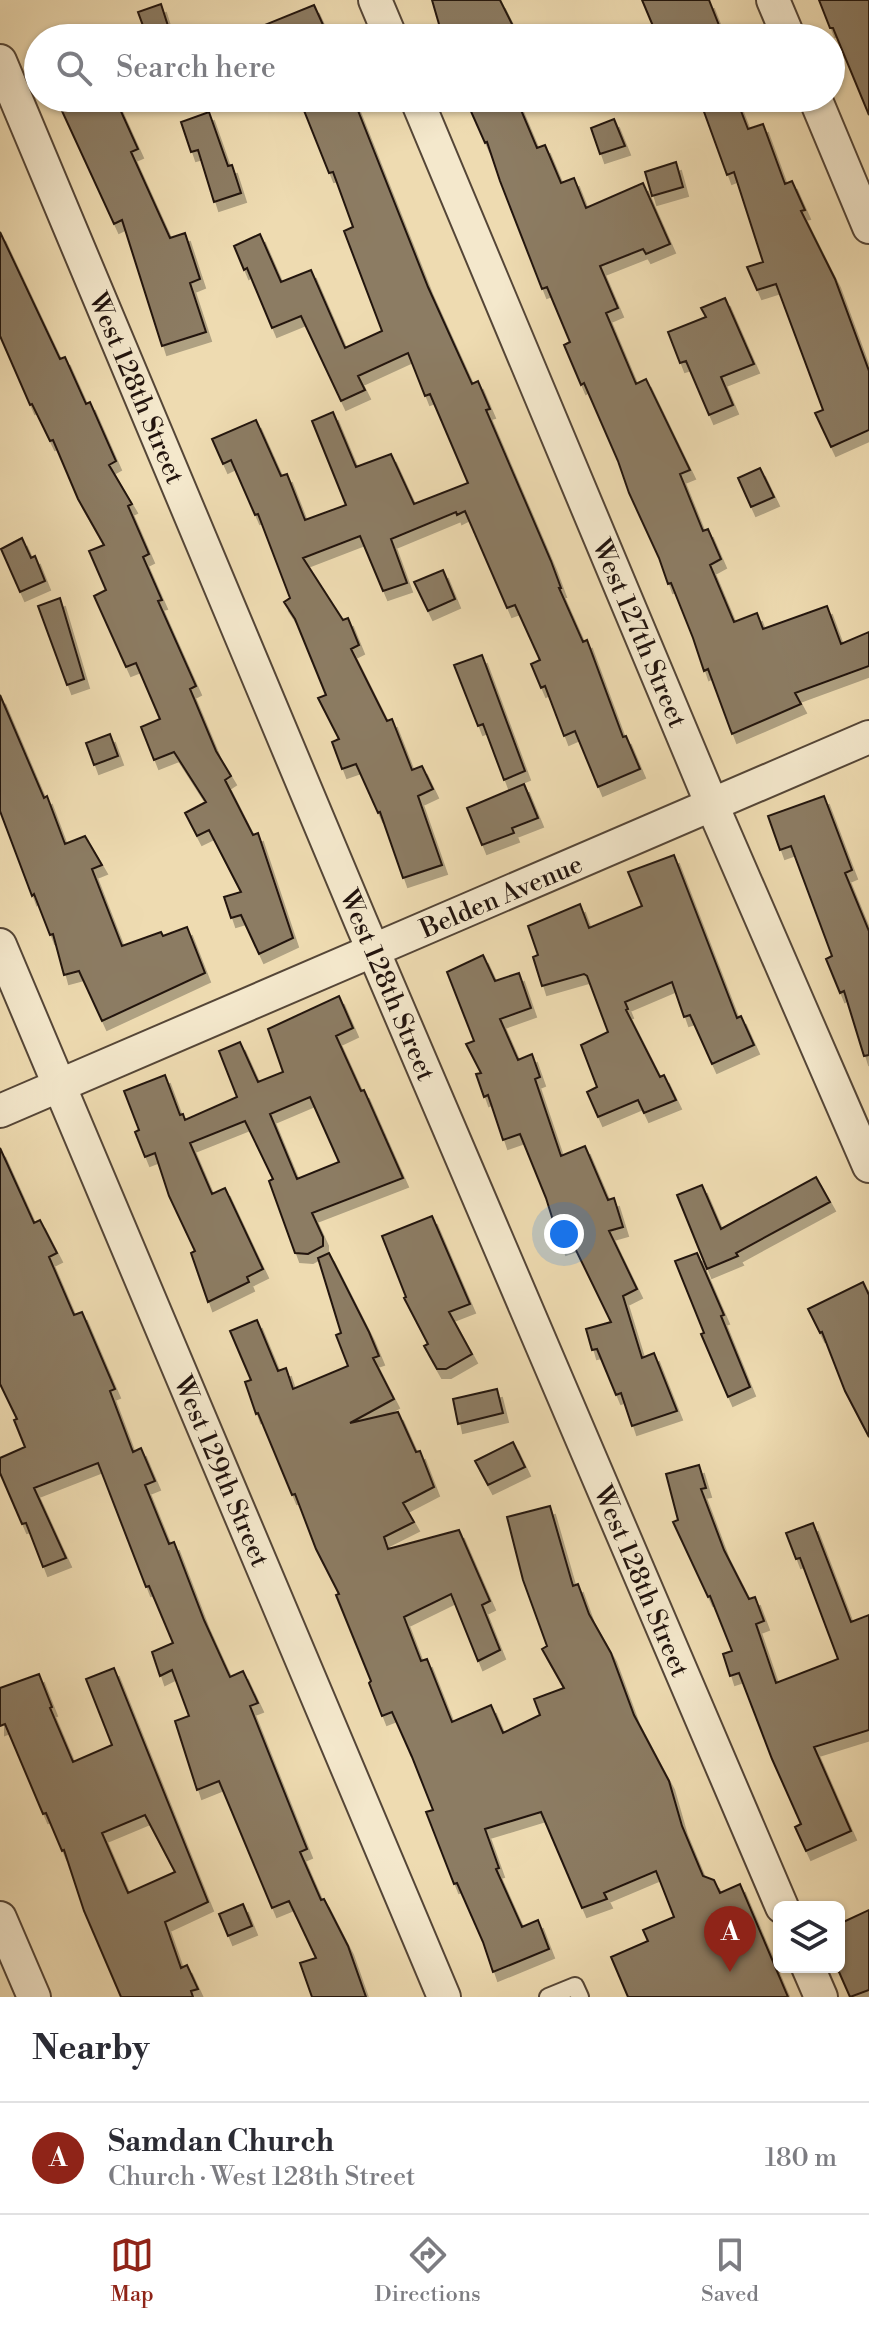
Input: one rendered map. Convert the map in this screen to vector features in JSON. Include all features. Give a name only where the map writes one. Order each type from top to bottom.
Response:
[{"type":"street","points":[[375,0],[385,24]]},
{"type":"street","points":[[773,0],[783,24]]},
{"type":"street","name":"West 128th Street","points":[[0,61],[373,951],[779,1901]]},
{"type":"street","name":"West 127th Street","points":[[422,112],[712,805],[869,1166]]},
{"type":"street","points":[[821,112],[869,227]]},
{"type":"street","name":"Belden Avenue","points":[[0,1111],[869,737]]},
{"type":"street","name":"West 129th Street","points":[[0,945],[444,1997]]},
{"type":"street","points":[[0,1918],[34,1997]]},
{"type":"street","points":[[811,1973],[821,1997]]},
{"type":"lane","points":[[548,1997],[575,1986],[580,1997]]},
{"type":"building","points":[[432,0],[500,0],[512,24],[439,24]]},
{"type":"building","points":[[642,0],[709,0],[718,24],[652,24]]},
{"type":"building","points":[[819,0],[869,0],[869,115],[845,57],[845,24],[828,24]]},
{"type":"building","points":[[161,4],[167,24],[142,24],[138,12]]},
{"type":"building","points":[[314,5],[323,24],[267,24]]},
{"type":"building","points":[[62,112],[121,112],[138,149],[131,152],[170,238],[185,233],[200,279],[190,283],[206,332],[162,346],[122,220],[114,224]]},
{"type":"building","points":[[209,112],[241,193],[214,202],[198,150],[191,152],[181,122]]},
{"type":"building","points":[[305,112],[359,112],[428,287],[472,384],[478,381],[490,409],[486,410],[551,561],[559,588],[583,642],[587,640],[623,737],[626,736],[640,769],[598,787],[575,731],[564,736],[545,686],[541,688],[531,664],[540,660],[515,605],[507,608],[465,511],[391,539],[407,583],[383,591],[360,536],[303,558],[343,620],[348,618],[359,645],[351,649],[387,721],[392,719],[412,770],[422,766],[433,789],[418,796],[442,865],[403,878],[380,812],[356,764],[342,769],[332,742],[339,739],[318,698],[326,695],[295,619],[284,602],[290,598],[258,514],[255,515],[231,460],[223,464],[212,439],[256,420],[281,476],[287,474],[305,520],[346,505],[312,421],[333,412],[356,467],[391,454],[414,504],[468,483],[430,394],[425,396],[408,353],[358,376],[365,390],[341,401],[301,316],[272,328],[247,268],[244,270],[234,246],[260,234],[281,282],[311,270],[345,348],[382,331],[344,231],[353,227],[333,172],[329,173]]},
{"type":"building","points":[[471,112],[522,112],[537,148],[545,145],[561,183],[574,178],[586,208],[643,183],[670,244],[646,254],[643,249],[600,266],[618,308],[606,313],[636,384],[646,379],[690,470],[680,474],[703,531],[708,529],[721,559],[710,565],[734,622],[757,613],[763,629],[827,606],[841,644],[869,632],[869,666],[795,693],[801,704],[732,734],[671,583],[668,584],[618,461],[564,345],[570,342],[547,287],[542,289]]},
{"type":"building","points":[[704,112],[741,112],[748,129],[763,124],[785,184],[792,181],[805,210],[801,211],[835,279],[869,371],[869,430],[831,447],[815,413],[823,410],[776,284],[757,290],[747,267],[763,262],[734,172],[727,175]]},
{"type":"building","points":[[614,119],[625,146],[600,154],[591,128]]},
{"type":"building","points":[[676,162],[683,187],[652,196],[645,172]]},
{"type":"building","points":[[0,232],[60,359],[65,357],[86,404],[90,402],[116,461],[109,465],[132,504],[128,506],[149,554],[143,557],[162,600],[158,601],[196,686],[190,689],[216,751],[231,776],[225,780],[253,835],[258,833],[293,938],[259,954],[241,915],[231,918],[224,897],[241,892],[209,830],[197,836],[185,813],[206,802],[174,752],[154,760],[141,727],[160,719],[136,663],[126,667],[94,596],[106,590],[89,551],[104,545],[78,499],[53,440],[50,441],[30,405],[0,336]]},
{"type":"building","points":[[725,298],[754,364],[721,377],[733,405],[709,415],[686,361],[680,363],[668,332],[706,317],[701,308]]},
{"type":"building","points":[[760,468],[774,497],[751,507],[738,478]]},
{"type":"building","points":[[22,538],[31,558],[35,556],[45,581],[20,592],[1,549]]},
{"type":"building","points":[[443,570],[455,599],[428,611],[414,582]]},
{"type":"building","points":[[60,598],[84,679],[67,685],[38,606]]},
{"type":"building","points":[[482,655],[525,771],[504,780],[483,724],[478,726],[454,665]]},
{"type":"building","points":[[0,695],[44,798],[47,796],[65,844],[85,836],[102,865],[92,869],[122,946],[161,932],[163,936],[187,927],[205,973],[102,1021],[79,971],[64,975],[53,934],[50,935],[34,894],[32,896],[0,811]]},
{"type":"building","points":[[110,734],[118,756],[94,765],[86,743]]},
{"type":"building","points":[[524,784],[538,818],[512,828],[514,833],[482,845],[467,808]]},
{"type":"building","points":[[824,796],[852,870],[845,873],[869,931],[869,1055],[864,1056],[844,991],[840,993],[826,959],[832,956],[791,846],[780,850],[768,816]]},
{"type":"building","points":[[674,855],[737,1018],[741,1016],[754,1045],[712,1064],[690,1015],[684,1017],[672,982],[625,1002],[626,1010],[660,1077],[664,1075],[676,1100],[644,1113],[638,1100],[598,1117],[587,1092],[597,1087],[581,1045],[608,1032],[587,976],[584,974],[542,986],[533,957],[538,955],[528,926],[580,904],[589,928],[642,906],[628,872]]},
{"type":"building","points":[[483,955],[495,981],[519,973],[531,1008],[500,1019],[518,1060],[532,1054],[540,1077],[535,1079],[561,1156],[585,1146],[608,1200],[614,1198],[623,1227],[609,1231],[637,1289],[623,1296],[642,1358],[654,1353],[677,1411],[632,1426],[621,1393],[616,1395],[597,1349],[592,1350],[586,1329],[611,1322],[572,1242],[561,1246],[546,1198],[520,1134],[503,1140],[488,1095],[484,1097],[476,1074],[481,1073],[466,1044],[474,1041],[447,972]]},
{"type":"building","points":[[339,996],[353,1028],[336,1036],[403,1178],[312,1213],[323,1237],[323,1246],[308,1254],[295,1253],[269,1181],[273,1179],[245,1121],[190,1143],[212,1194],[225,1188],[263,1269],[247,1277],[249,1282],[208,1302],[191,1253],[195,1251],[169,1196],[155,1153],[145,1157],[135,1132],[139,1130],[124,1091],[165,1075],[180,1115],[183,1114],[185,1120],[237,1097],[219,1051],[240,1042],[258,1082],[283,1072],[268,1029]],"holes":[[[310,1097],[339,1162],[297,1179],[270,1114]]]},
{"type":"building","points":[[0,1148],[34,1223],[40,1220],[57,1253],[49,1257],[74,1315],[82,1312],[115,1389],[110,1391],[133,1452],[141,1448],[155,1481],[145,1485],[169,1544],[174,1542],[230,1677],[243,1671],[258,1703],[250,1706],[307,1849],[300,1852],[321,1900],[324,1899],[348,1946],[366,1997],[312,1997],[300,1963],[316,1958],[289,1901],[272,1908],[219,1781],[197,1790],[175,1721],[189,1716],[172,1670],[160,1676],[152,1652],[173,1643],[149,1586],[146,1587],[98,1463],[34,1488],[66,1558],[43,1567],[26,1523],[22,1524],[0,1473],[0,1458],[25,1447],[14,1420],[17,1419],[0,1384]]},
{"type":"building","points":[[816,1177],[830,1202],[736,1253],[738,1256],[707,1269],[677,1195],[702,1185],[721,1229]]},
{"type":"building","points":[[432,1216],[470,1304],[449,1312],[472,1354],[446,1369],[437,1369],[424,1346],[428,1344],[404,1298],[382,1236]]},
{"type":"building","points":[[329,1253],[369,1332],[379,1356],[373,1358],[394,1399],[350,1423],[398,1412],[416,1452],[420,1451],[434,1487],[403,1503],[414,1522],[384,1537],[388,1549],[459,1530],[490,1601],[482,1605],[500,1650],[478,1661],[451,1594],[404,1617],[421,1661],[427,1659],[452,1722],[491,1705],[503,1733],[540,1715],[534,1699],[564,1688],[542,1649],[547,1646],[523,1580],[507,1517],[550,1506],[573,1586],[578,1584],[589,1614],[611,1653],[634,1715],[669,1781],[682,1826],[703,1876],[714,1880],[720,1893],[740,1884],[773,1962],[773,1973],[778,1973],[788,1997],[628,1997],[611,1957],[648,1941],[643,1930],[674,1917],[656,1871],[604,1893],[607,1899],[582,1908],[541,1812],[485,1829],[499,1868],[496,1869],[522,1927],[538,1920],[549,1949],[493,1972],[426,1812],[433,1810],[412,1757],[392,1712],[382,1716],[336,1595],[339,1594],[256,1414],[245,1382],[251,1380],[230,1331],[257,1320],[278,1371],[286,1368],[293,1389],[348,1366],[336,1335],[341,1333],[318,1258]]},
{"type":"building","points":[[697,1253],[750,1387],[728,1397],[675,1261]]},
{"type":"building","points":[[863,1282],[869,1295],[869,1437],[845,1391],[822,1332],[808,1309]]},
{"type":"building","points":[[497,1389],[503,1413],[458,1424],[453,1399]]},
{"type":"building","points":[[513,1442],[525,1467],[488,1485],[475,1461]]},
{"type":"building","points":[[699,1465],[706,1488],[701,1489],[724,1550],[749,1599],[755,1597],[764,1621],[756,1624],[776,1683],[838,1659],[800,1558],[796,1559],[786,1533],[813,1523],[851,1622],[869,1615],[869,1730],[814,1747],[851,1831],[806,1851],[795,1827],[801,1824],[739,1673],[730,1676],[723,1654],[732,1651],[710,1596],[673,1522],[678,1520],[666,1474]]},
{"type":"building","points":[[114,1668],[208,1902],[165,1922],[181,1968],[187,1965],[198,1989],[191,1991],[193,1997],[121,1997],[84,1911],[64,1850],[46,1813],[43,1814],[5,1724],[0,1726],[0,1688],[39,1674],[73,1762],[112,1745],[86,1679]],"holes":[[[145,1815],[175,1872],[128,1893],[102,1833]]]},
{"type":"building","points":[[243,1904],[252,1926],[228,1936],[219,1914]]},
{"type":"building","points":[[869,1910],[869,1990],[850,1997],[839,1973],[845,1973],[845,1921]]},
{"type":"place","name":"Samdan Church","points":[[730,1972]]}]
